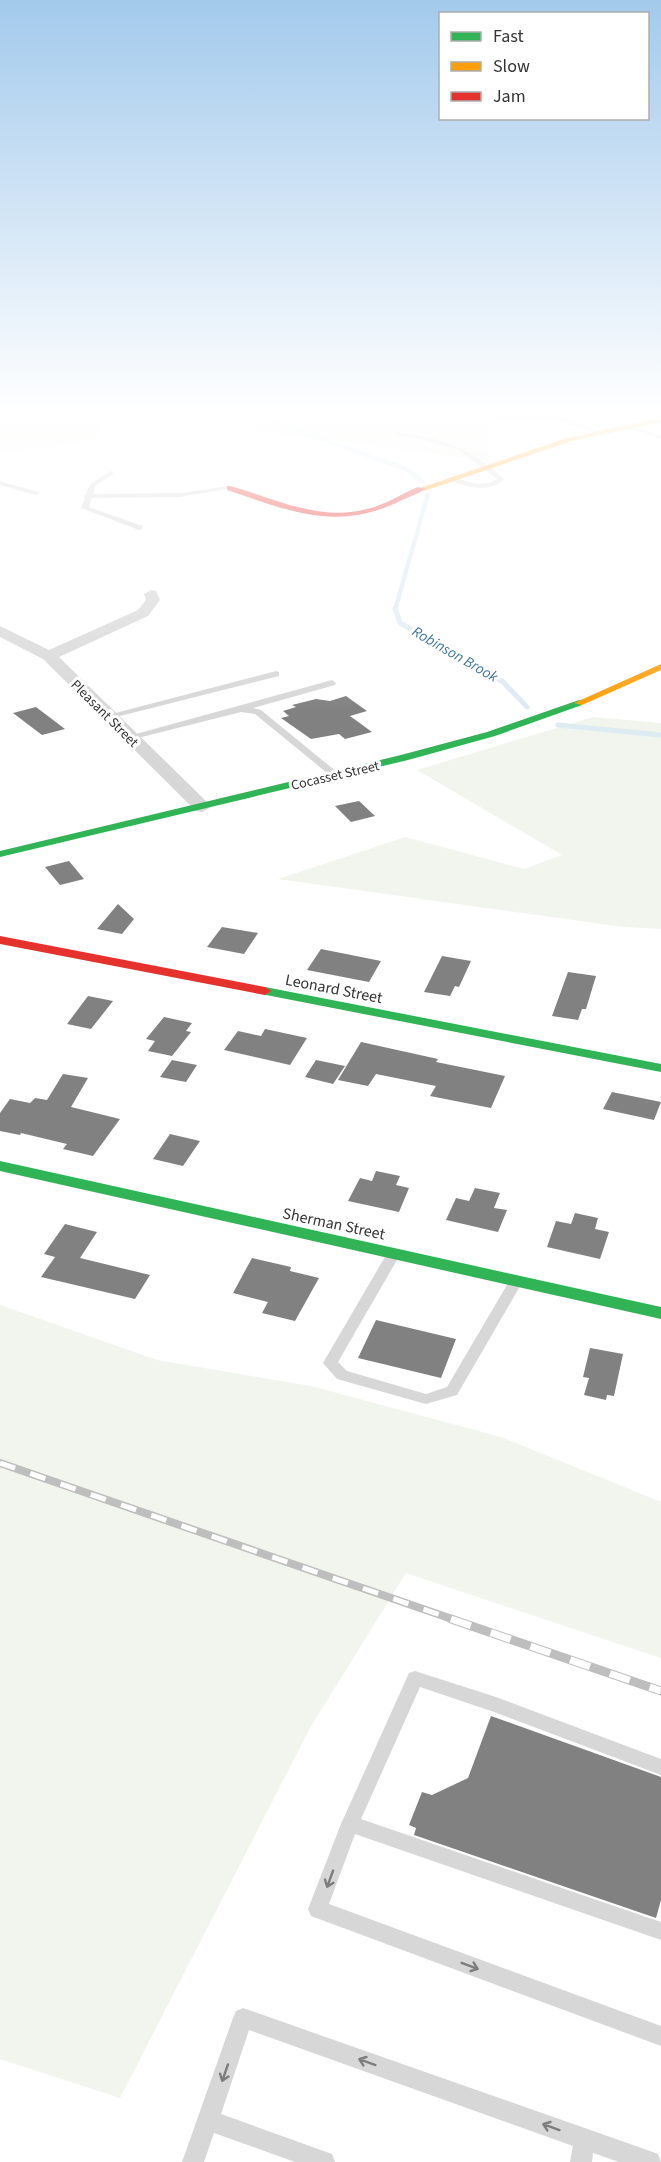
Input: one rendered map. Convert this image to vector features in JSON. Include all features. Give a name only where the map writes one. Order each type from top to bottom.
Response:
[{"type":"street","points":[[297,510],[306,513],[344,515],[368,510]]},
{"type":"street","points":[[49,656],[142,613],[153,600],[151,594]]},
{"type":"street","name":"Pleasant Street","points":[[0,631],[49,656],[202,807]]},
{"type":"street","name":"Cocasset Street","points":[[0,854],[440,749],[533,721],[599,696],[661,667]]},
{"type":"street","name":"Leonard Street","points":[[0,940],[661,1068]]},
{"type":"street","name":"Sherman Street","points":[[0,1166],[661,1313]]},
{"type":"lane","points":[[87,510],[139,528]]},
{"type":"lane","points":[[108,716],[276,674]]},
{"type":"lane","points":[[129,737],[332,683]]},
{"type":"lane","points":[[241,709],[258,712],[334,776]]},
{"type":"lane","points":[[394,1253],[330,1363],[342,1375],[426,1400],[452,1391],[516,1281]]},
{"type":"lane","points":[[661,1767],[496,1705],[415,1678],[350,1824],[318,1909],[661,2036]]},
{"type":"lane","points":[[350,1824],[661,1931]]},
{"type":"lane","points":[[193,2162],[243,2018],[650,2162]]},
{"type":"lane","points":[[208,2120],[324,2162]]},
{"type":"lane","points":[[581,2162],[584,2139]]},
{"type":"shaded area","points":[[593,717],[661,723],[661,929],[624,927],[278,879],[405,837],[524,869],[562,855],[417,770]]},
{"type":"shaded area","points":[[0,1305],[157,1360],[311,1386],[501,1437],[661,1502],[661,1658],[406,1573],[310,1728],[120,2098],[0,2059]]},
{"type":"building","points":[[346,696],[367,711],[350,716],[372,732],[345,739],[339,734],[311,739],[281,718],[289,716],[283,711],[296,707],[292,705],[316,699],[330,701]]},
{"type":"building","points":[[36,707],[65,729],[42,735],[13,713]]},
{"type":"building","points":[[359,801],[375,816],[351,822],[335,806]]},
{"type":"building","points":[[69,861],[84,879],[60,885],[45,867]]},
{"type":"building","points":[[118,904],[134,919],[122,934],[97,929]]},
{"type":"building","points":[[222,927],[258,933],[244,954],[207,947]]},
{"type":"building","points":[[321,949],[381,961],[369,982],[307,970]]},
{"type":"building","points":[[442,956],[471,961],[459,987],[455,986],[450,996],[424,992]]},
{"type":"building","points":[[568,972],[596,976],[586,1009],[582,1009],[578,1020],[552,1016]]},
{"type":"building","points":[[88,996],[113,1001],[91,1029],[67,1024]]},
{"type":"building","points":[[164,1017],[192,1023],[186,1031],[191,1032],[172,1056],[148,1051],[155,1041],[146,1039]]},
{"type":"building","points":[[265,1029],[307,1038],[290,1065],[224,1050],[238,1031],[261,1036]]},
{"type":"building","points":[[361,1042],[438,1059],[436,1062],[505,1076],[491,1108],[430,1096],[436,1086],[376,1074],[368,1086],[338,1080]]},
{"type":"building","points":[[172,1060],[197,1065],[186,1082],[160,1077]]},
{"type":"building","points":[[316,1060],[345,1066],[333,1084],[305,1077]]},
{"type":"building","points":[[63,1074],[88,1078],[71,1107],[120,1119],[93,1156],[63,1149],[67,1144],[21,1133],[20,1135],[0,1131],[0,1113],[10,1099],[30,1103],[35,1098],[47,1100]]},
{"type":"building","points":[[612,1092],[661,1102],[654,1120],[603,1109]]},
{"type":"building","points":[[170,1134],[200,1141],[183,1166],[153,1159]]},
{"type":"building","points":[[376,1171],[400,1176],[396,1185],[409,1188],[399,1212],[348,1201],[360,1178],[372,1181]]},
{"type":"building","points":[[475,1188],[500,1193],[494,1208],[507,1210],[498,1232],[446,1220],[456,1198],[469,1201]]},
{"type":"building","points":[[575,1213],[598,1218],[595,1229],[609,1232],[600,1259],[547,1247],[556,1221],[571,1224]]},
{"type":"building","points":[[65,1224],[97,1232],[80,1258],[150,1275],[135,1299],[41,1277],[55,1257],[44,1254]]},
{"type":"building","points":[[252,1258],[291,1267],[290,1271],[319,1278],[295,1321],[262,1313],[268,1302],[233,1293]]},
{"type":"building","points":[[376,1320],[456,1339],[441,1378],[358,1358]]},
{"type":"building","points":[[590,1348],[623,1354],[614,1396],[607,1395],[606,1400],[584,1395],[589,1378],[583,1377]]},
{"type":"building","points":[[491,1716],[661,1777],[661,1900],[656,1918],[414,1835],[416,1828],[409,1825],[422,1792],[432,1795],[468,1778]]},
{"type":"waterway","name":"Robinson Brook","points":[[395,609],[423,510]]},
{"type":"waterway","name":"Robinson Brook","points":[[395,609],[400,623],[503,682],[527,707]]},
{"type":"waterway","name":"Robinson Brook","points":[[558,725],[661,735]]},
{"type":"railway","points":[[0,1463],[455,1620]]},
{"type":"railway","points":[[451,1619],[661,1691]]},
{"type":"traffic: fast","points":[[0,854],[404,758],[491,734],[579,703]]},
{"type":"traffic: fast","points":[[265,991],[661,1068]]},
{"type":"traffic: fast","points":[[0,1166],[661,1313]]},
{"type":"traffic: slow","points":[[579,703],[661,667]]},
{"type":"traffic: jam","points":[[301,510],[331,515],[348,515],[372,510]]},
{"type":"traffic: jam","points":[[0,940],[265,991]]}]
